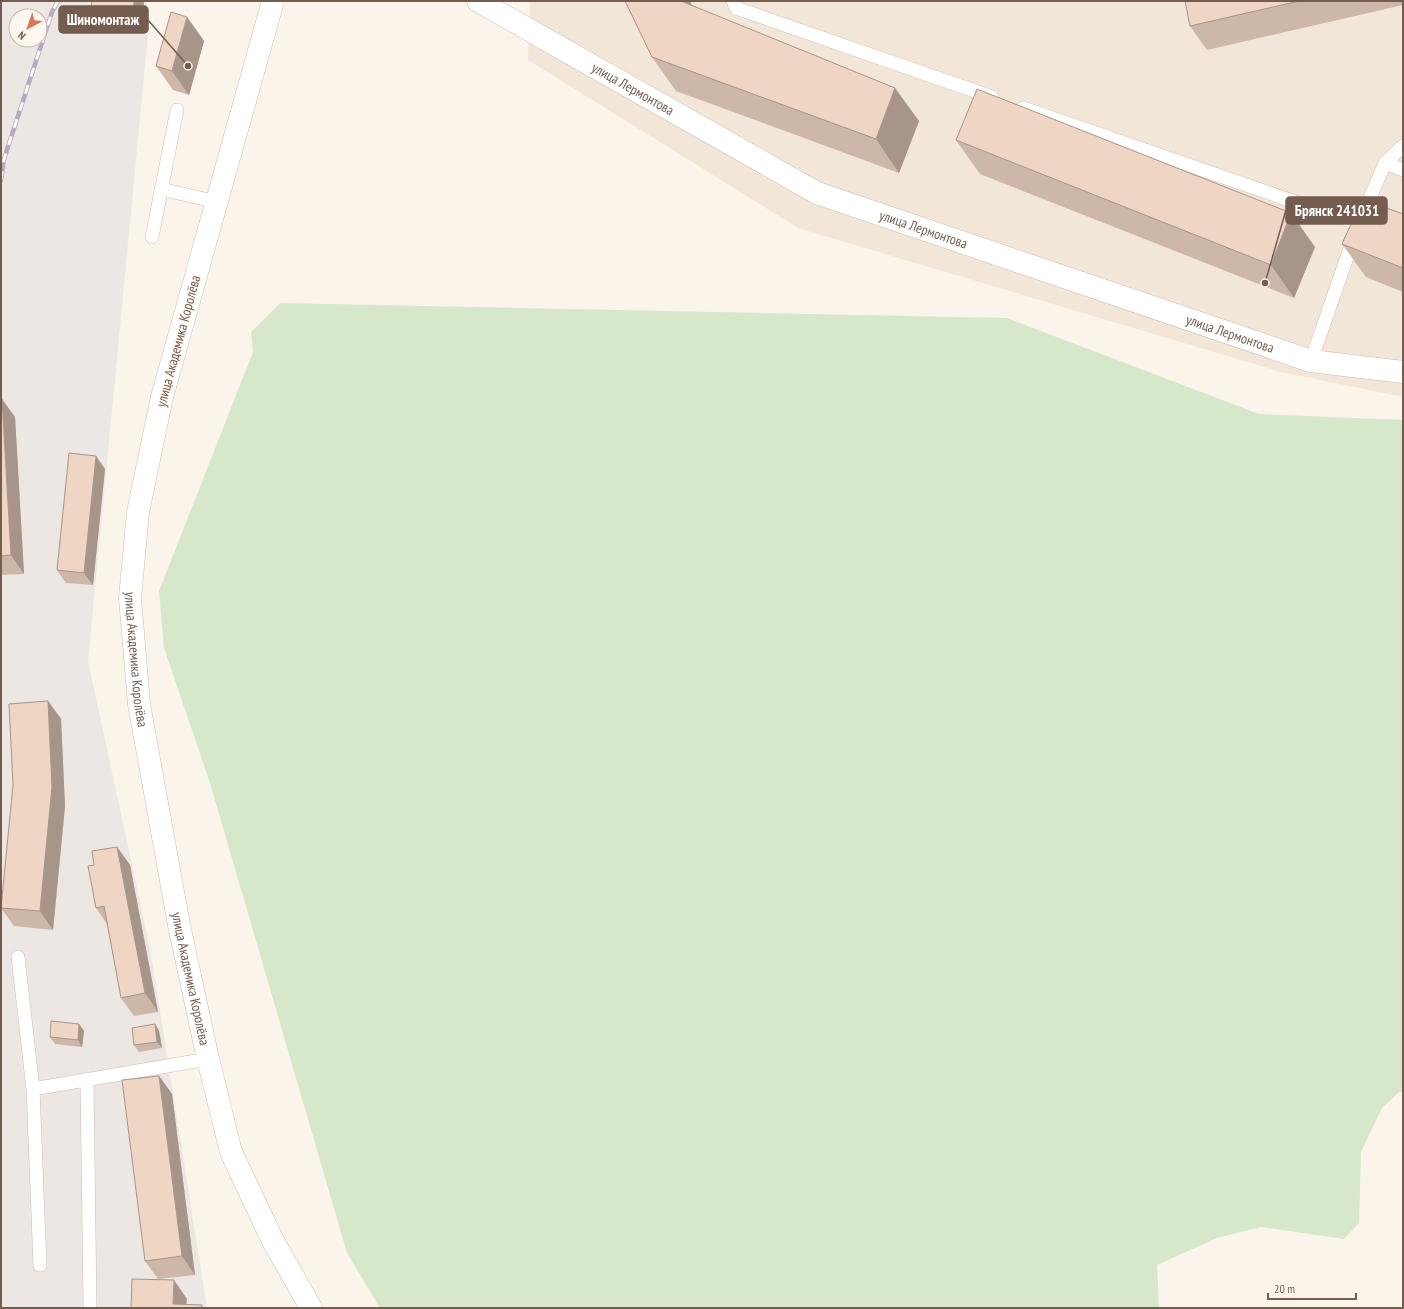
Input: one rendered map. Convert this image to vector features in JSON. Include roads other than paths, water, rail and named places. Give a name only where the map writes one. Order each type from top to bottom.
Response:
[{"type":"main road","name":"улица Академика Королёва","points":[[273,1],[162,397],[138,512],[130,598],[138,704],[179,925],[208,1059],[231,1152],[273,1241],[311,1308]]},
{"type":"main road","name":"улица Лермонтова","points":[[478,1],[817,193],[1311,361],[1403,372]]},
{"type":"lane","points":[[733,1],[736,8],[1359,224]]},
{"type":"lane","points":[[152,237],[177,110]]},
{"type":"lane","points":[[1311,361],[1359,224],[1385,163],[1403,146]]},
{"type":"lane","points":[[1385,163],[1403,170]]},
{"type":"lane","points":[[161,189],[217,202]]},
{"type":"lane","points":[[18,957],[34,1089],[40,1265]]},
{"type":"lane","points":[[34,1089],[208,1059]]},
{"type":"lane","points":[[87,1080],[90,1308]]},
{"type":"railway","points":[[1,180],[4,159],[52,12],[58,1]]},
{"type":"place","name":"Шиномонтаж","points":[[188,66]]},
{"type":"place","name":"Брянск 241031","points":[[1265,283]]}]
